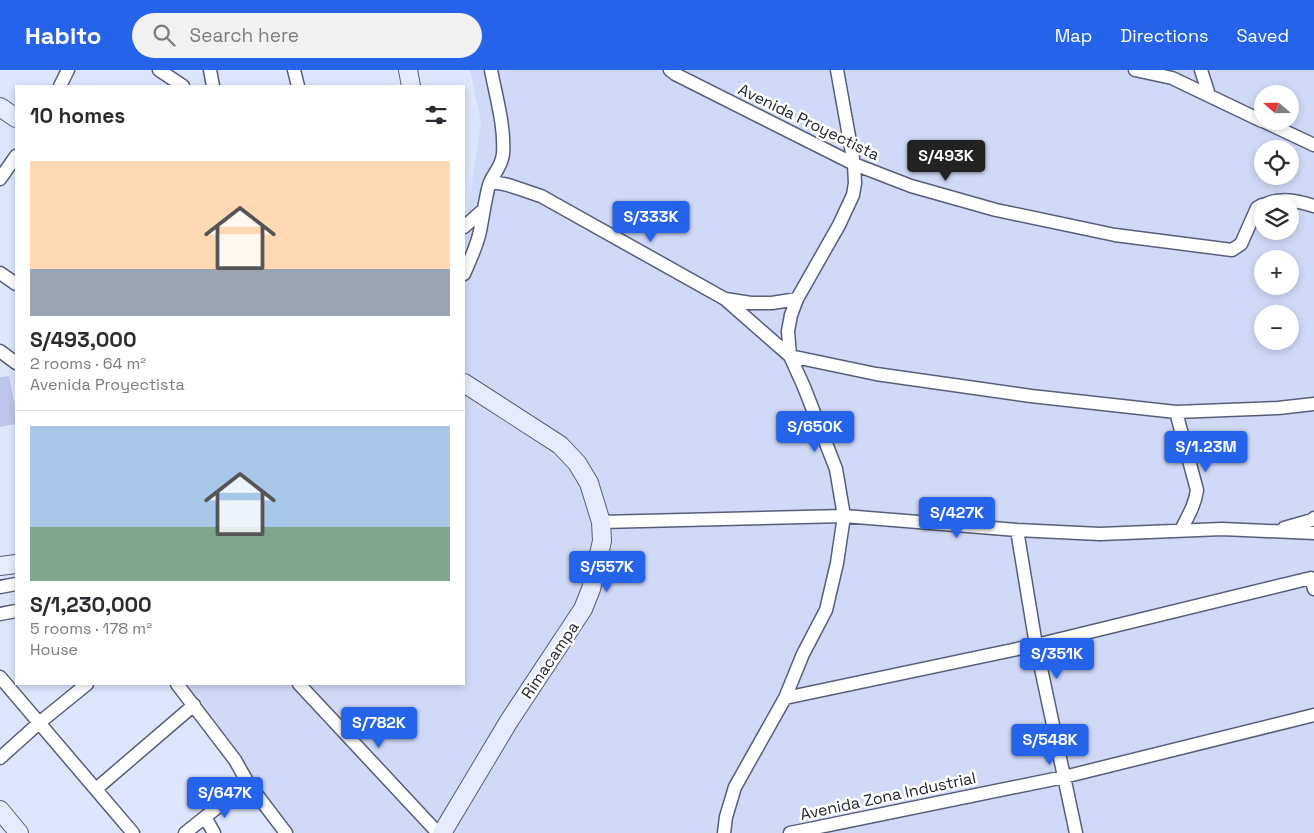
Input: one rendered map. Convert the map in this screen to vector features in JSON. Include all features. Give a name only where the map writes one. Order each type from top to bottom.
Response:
[{"type":"street","points":[[60,85],[68,70]]},
{"type":"street","points":[[159,70],[182,85]]},
{"type":"street","points":[[210,70],[213,85]]},
{"type":"street","points":[[294,70],[298,85]]},
{"type":"street","points":[[408,70],[411,85]]},
{"type":"street","points":[[465,272],[474,252],[480,231],[490,183],[500,168],[503,154],[502,130],[491,70]]},
{"type":"street","points":[[724,833],[726,817],[735,787],[785,698],[826,610],[837,563],[844,516],[836,469],[790,356],[788,331],[791,314],[797,298],[839,225],[853,195],[855,182],[854,164],[837,70]]},
{"type":"street","points":[[1135,70],[1172,78],[1254,117]]},
{"type":"street","points":[[1201,70],[1209,95]]},
{"type":"street","name":"Avenida Proyectista","points":[[672,71],[854,164],[910,186],[996,210],[1114,235],[1232,250],[1240,244],[1254,214]]},
{"type":"street","points":[[0,107],[15,117]]},
{"type":"street","points":[[1281,130],[1314,146]]},
{"type":"street","points":[[0,179],[15,157]]},
{"type":"street","points":[[490,183],[496,182],[541,196],[725,299],[790,356],[876,374],[1031,396],[1176,412],[1278,408],[1314,404]]},
{"type":"street","points":[[1299,201],[1314,206]]},
{"type":"street","points":[[465,226],[483,210]]},
{"type":"street","points":[[0,273],[15,283]]},
{"type":"street","points":[[725,299],[752,303],[772,303],[797,298]]},
{"type":"street","points":[[0,351],[15,362]]},
{"type":"street","name":"Rimacampa","points":[[442,833],[509,721],[584,609],[591,589],[602,541],[601,522],[589,483],[577,463],[560,445],[465,384]]},
{"type":"street","points":[[1176,412],[1197,490],[1193,508],[1181,530]]},
{"type":"street","points":[[601,522],[844,516],[1017,530],[1100,534],[1222,528],[1314,533]]},
{"type":"street","points":[[1267,531],[1294,526],[1314,518]]},
{"type":"street","points":[[1017,530],[1036,645],[1076,833]]},
{"type":"street","points":[[785,698],[1036,645],[1311,578],[1314,589]]},
{"type":"street","points":[[0,587],[15,584]]},
{"type":"street","points":[[0,614],[15,611]]},
{"type":"street","points":[[0,677],[132,833]]},
{"type":"street","points":[[0,758],[86,685]]},
{"type":"street","points":[[178,685],[235,760],[248,783],[286,833]]},
{"type":"street","points":[[301,685],[438,833]]},
{"type":"street","points":[[96,789],[194,705]]},
{"type":"street","name":"Avenida Zona Industrial","points":[[790,833],[1064,777],[1314,716]]},
{"type":"street","points":[[184,833],[248,783]]},
{"type":"street","points":[[0,810],[19,833]]},
{"type":"street","points":[[205,817],[214,833]]},
{"type":"shaded area","points":[[470,70],[1314,70],[1314,833],[290,833],[181,685],[465,685],[465,232],[481,121]]},
{"type":"shaded area","points":[[9,376],[15,408],[15,424],[0,427],[0,377]]}]
